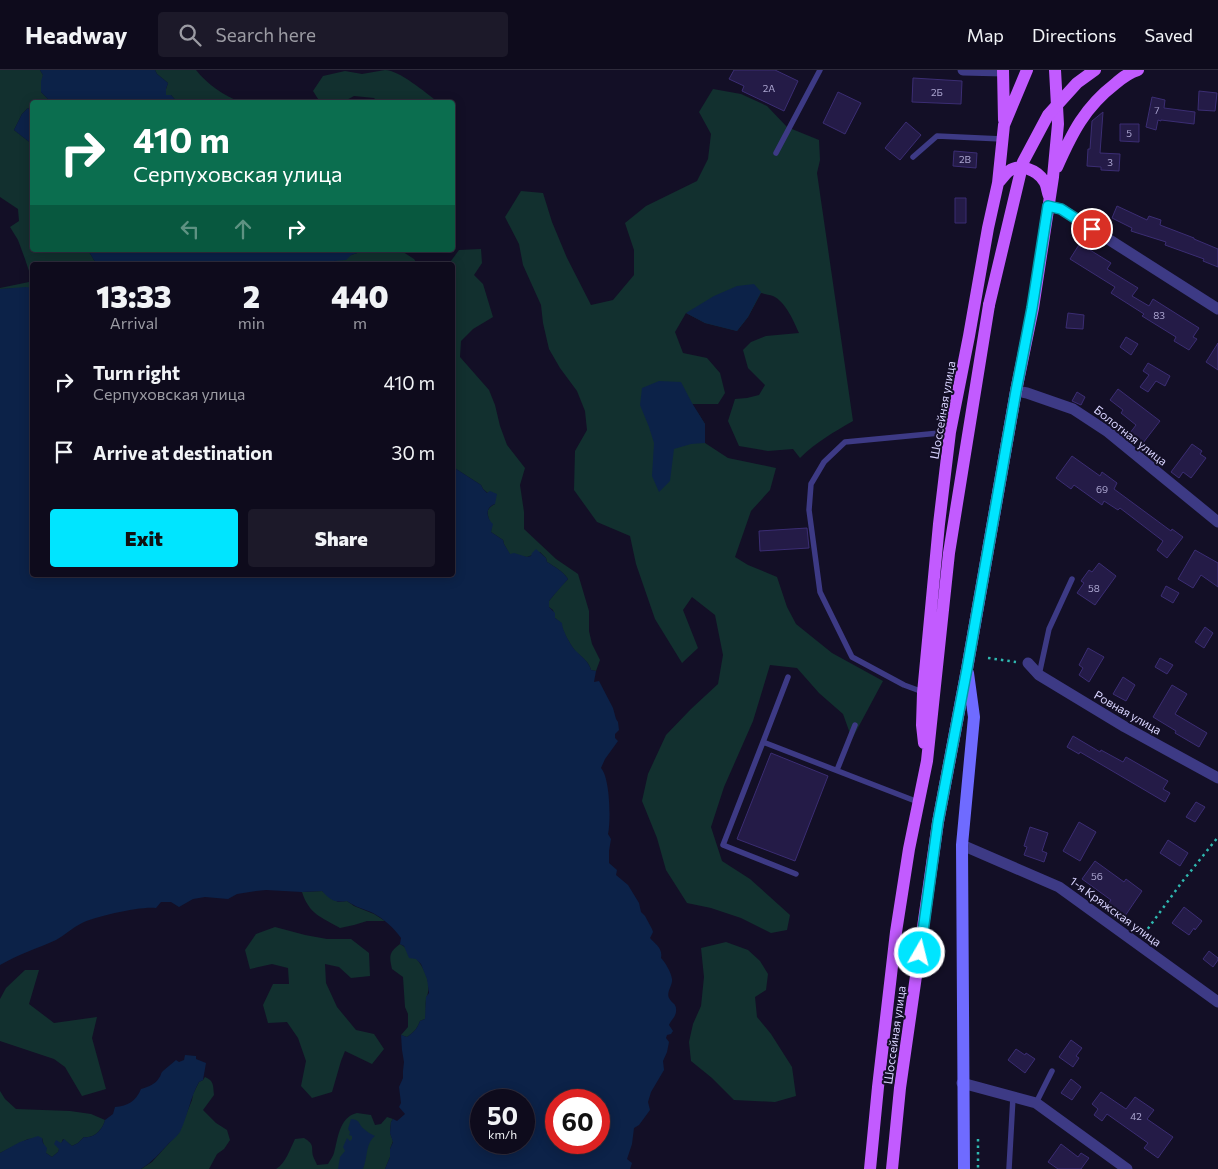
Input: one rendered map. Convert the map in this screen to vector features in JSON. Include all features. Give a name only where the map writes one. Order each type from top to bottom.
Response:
[{"type":"main road","points":[[1003,70],[1004,125]]},
{"type":"main road","name":"Шоссейная улица","points":[[927,761],[922,725],[923,692],[950,432],[998,183],[1004,125],[1027,70]]},
{"type":"main road","points":[[1053,177],[1058,124],[1055,70]]},
{"type":"main road","name":"Шоссейная улица","points":[[870,1169],[896,932],[909,849],[927,761],[949,553],[989,305],[1023,162],[1048,115],[1077,83],[1096,70]]},
{"type":"main road","points":[[1053,177],[1069,141],[1088,109],[1103,93],[1130,71]]},
{"type":"main road","points":[[998,183],[1009,171],[1015,168],[1023,167],[1037,172],[1045,182],[1049,203]]},
{"type":"main road","name":"Шоссейная улица","points":[[892,1169],[900,1088],[938,822],[1032,308],[1053,177]]},
{"type":"main road","name":"Шоссейная улица","points":[[964,1169],[962,845],[974,717],[967,669]]},
{"type":"street","points":[[963,70],[1003,70]]},
{"type":"street","points":[[1049,203],[1218,309]]},
{"type":"street","name":"Болотная улица","points":[[1016,391],[1073,409],[1108,432],[1218,522]]},
{"type":"street","name":"Ровная улица","points":[[1028,663],[1039,675],[1125,727],[1218,778]]},
{"type":"street","name":"1-я Кряжская улица","points":[[962,845],[1059,888],[1218,1002]]},
{"type":"street","points":[[962,1083],[1036,1103],[1126,1169]]},
{"type":"lane","points":[[776,153],[820,70]]},
{"type":"lane","points":[[913,157],[937,136],[1002,139]]},
{"type":"lane","points":[[923,692],[904,685],[852,657],[820,592],[809,510],[811,484],[824,462],[845,442],[950,432]]},
{"type":"lane","points":[[1039,675],[1049,629],[1072,579]]},
{"type":"lane","points":[[788,677],[723,845],[796,874]]},
{"type":"lane","points":[[837,770],[855,725]]},
{"type":"lane","points":[[763,742],[918,802]]},
{"type":"lane","points":[[1036,1103],[1052,1072]]},
{"type":"lane","points":[[1009,1169],[1013,1097]]},
{"type":"path","points":[[988,658],[1028,663]]},
{"type":"path","points":[[1137,943],[1218,837]]},
{"type":"path","points":[[978,1139],[978,1169]]},
{"type":"green space","points":[[0,70],[40,70],[43,75],[41,92],[49,100],[30,100],[30,110],[28,108],[22,114],[14,130],[30,142],[30,252],[89,252],[95,262],[30,262],[30,274],[18,240],[10,227],[19,221],[18,209],[0,197]]},
{"type":"green space","points":[[155,70],[196,70],[216,89],[237,100],[175,100],[171,95],[166,95],[168,83]]},
{"type":"green space","points":[[385,70],[391,71],[405,78],[435,100],[376,100],[374,98],[354,96],[347,100],[319,100],[313,91],[323,76],[345,71],[362,74]]},
{"type":"green space","points":[[713,89],[741,94],[767,106],[787,127],[819,140],[820,160],[817,173],[853,421],[819,442],[800,458],[793,449],[768,451],[739,446],[728,421],[735,399],[759,395],[765,385],[748,368],[743,350],[751,342],[766,336],[799,333],[782,303],[773,296],[761,293],[748,317],[737,331],[705,323],[686,313],[675,332],[683,353],[707,358],[720,373],[725,393],[718,404],[692,404],[705,424],[705,443],[728,458],[776,468],[770,490],[751,511],[735,557],[748,565],[777,577],[787,607],[796,624],[832,653],[883,681],[852,739],[843,714],[819,693],[797,668],[770,665],[753,721],[724,787],[711,827],[722,861],[750,879],[790,915],[787,930],[771,933],[741,918],[711,908],[687,903],[666,870],[657,838],[642,801],[648,774],[666,735],[718,684],[723,655],[715,615],[692,597],[683,610],[698,648],[682,663],[655,619],[636,564],[630,536],[597,522],[574,490],[575,451],[587,430],[585,411],[577,391],[549,349],[541,305],[523,265],[519,244],[505,217],[521,191],[543,193],[552,222],[567,258],[591,305],[613,300],[634,275],[634,250],[625,223],[646,206],[697,181],[708,159],[711,134],[699,112]]},
{"type":"green space","points":[[481,249],[482,263],[474,275],[483,284],[493,317],[473,329],[461,341],[460,357],[489,390],[507,445],[525,468],[520,485],[524,512],[524,529],[556,559],[578,574],[589,611],[589,631],[592,644],[600,660],[596,671],[591,670],[587,662],[576,652],[565,634],[561,623],[555,618],[553,610],[549,607],[549,601],[568,579],[561,571],[547,562],[540,552],[527,557],[510,555],[503,540],[491,532],[488,510],[495,504],[495,499],[481,485],[455,468],[455,262],[450,262],[459,250]]},
{"type":"green space","points":[[403,252],[416,262],[332,262],[357,253]]},
{"type":"green space","points":[[30,274],[30,288],[0,289],[0,288],[29,282]]},
{"type":"green space","points":[[322,891],[338,902],[347,901],[385,921],[367,921],[340,928],[316,914],[308,905],[302,892]]},
{"type":"green space","points":[[275,927],[327,939],[351,939],[369,953],[370,976],[351,978],[339,967],[325,964],[326,983],[337,1007],[356,1030],[374,1034],[384,1049],[372,1064],[345,1051],[332,1092],[312,1098],[301,1086],[306,1061],[298,1038],[287,1022],[268,1023],[263,1005],[273,984],[289,984],[288,968],[272,964],[250,969],[245,950],[256,934]]},
{"type":"green space","points":[[726,942],[748,950],[760,961],[768,974],[766,990],[755,997],[757,1017],[771,1034],[792,1067],[796,1096],[775,1102],[734,1100],[712,1078],[691,1061],[689,1042],[693,1024],[701,1006],[704,977],[701,948]]},
{"type":"green space","points":[[400,944],[411,952],[421,965],[429,985],[425,1019],[420,1021],[415,1030],[407,1037],[401,1035],[408,1027],[403,977],[392,969],[390,961],[392,952]]},
{"type":"green space","points":[[25,970],[39,970],[29,1004],[54,1023],[97,1017],[92,1038],[106,1089],[82,1096],[65,1067],[54,1059],[0,1041],[0,999],[6,988]]},
{"type":"green space","points":[[205,1077],[212,1082],[214,1095],[203,1110],[216,1123],[227,1130],[230,1140],[224,1149],[217,1154],[209,1169],[141,1169],[152,1162],[179,1132],[193,1094],[199,1082]]},
{"type":"green space","points":[[0,1091],[5,1099],[16,1109],[70,1111],[91,1114],[105,1120],[98,1133],[84,1137],[72,1146],[63,1139],[58,1152],[52,1157],[46,1153],[42,1138],[28,1139],[0,1153]]},
{"type":"green space","points":[[357,1113],[371,1115],[375,1125],[381,1124],[387,1117],[393,1119],[390,1133],[393,1141],[390,1157],[385,1169],[276,1169],[285,1160],[295,1139],[304,1138],[311,1144],[317,1165],[328,1164],[334,1154],[340,1129],[346,1119]]},
{"type":"water","points":[[40,70],[155,70],[168,83],[166,95],[171,95],[175,100],[49,100],[41,92],[43,75]]},
{"type":"water","points":[[28,108],[30,110],[30,142],[14,130],[22,114]]},
{"type":"water","points":[[89,252],[357,252],[346,260],[332,262],[95,262]]},
{"type":"water","points":[[754,284],[761,292],[748,317],[737,331],[705,323],[686,313],[714,296],[737,286]]},
{"type":"water","points":[[26,287],[30,288],[30,577],[455,577],[455,468],[481,485],[487,493],[490,491],[497,494],[495,504],[488,510],[489,519],[493,524],[491,532],[503,540],[510,554],[514,553],[527,557],[531,556],[536,549],[546,558],[547,562],[566,576],[568,579],[549,601],[549,607],[555,613],[555,618],[562,623],[565,634],[574,649],[587,662],[591,670],[596,671],[594,682],[599,681],[618,722],[619,730],[615,734],[615,738],[618,741],[601,768],[606,781],[609,800],[608,834],[611,839],[609,863],[617,870],[616,875],[628,885],[639,903],[641,912],[652,929],[653,932],[650,938],[660,949],[661,958],[668,967],[671,976],[672,981],[668,996],[675,1005],[676,1012],[669,1025],[673,1031],[666,1038],[669,1042],[663,1061],[664,1070],[651,1092],[648,1102],[650,1110],[639,1125],[634,1128],[632,1144],[627,1159],[632,1163],[630,1169],[385,1169],[393,1142],[390,1133],[391,1122],[393,1119],[397,1121],[405,1114],[399,1107],[401,1103],[399,1087],[403,1078],[404,1062],[401,1035],[407,1037],[415,1030],[420,1021],[425,1019],[426,997],[429,993],[427,979],[421,964],[416,959],[409,958],[404,946],[400,944],[401,938],[385,921],[373,913],[347,901],[339,902],[333,900],[322,891],[256,891],[237,894],[228,899],[205,897],[193,899],[179,907],[171,902],[161,902],[156,908],[130,910],[89,920],[56,940],[0,965],[0,289]]},
{"type":"water","points":[[659,381],[681,382],[705,424],[705,443],[691,444],[674,449],[670,481],[659,492],[652,476],[654,443],[640,405],[642,388]]},
{"type":"water","points":[[185,1055],[196,1056],[196,1059],[206,1063],[203,1080],[199,1082],[196,1088],[180,1132],[156,1157],[141,1169],[0,1169],[0,1153],[20,1142],[38,1136],[42,1138],[47,1148],[46,1153],[52,1157],[59,1149],[54,1144],[56,1140],[61,1143],[64,1139],[72,1146],[84,1137],[95,1135],[105,1120],[113,1114],[115,1107],[131,1102],[137,1097],[141,1089],[154,1084],[162,1073],[176,1060],[179,1062],[184,1060]]},
{"type":"water","points":[[351,1119],[358,1121],[365,1130],[375,1136],[368,1147],[363,1169],[338,1169],[340,1157],[345,1151],[343,1147],[347,1138],[350,1141],[352,1139],[348,1129]]},
{"type":"building","points":[[734,70],[775,70],[798,81],[784,111],[742,91],[744,86],[729,79]]},
{"type":"building","points":[[913,78],[962,81],[961,104],[912,102]]},
{"type":"building","points":[[1199,91],[1217,93],[1215,111],[1198,110]]},
{"type":"building","points":[[838,92],[861,103],[845,134],[823,123]]},
{"type":"building","points":[[1152,97],[1165,100],[1164,108],[1195,112],[1194,124],[1158,120],[1156,130],[1146,127]]},
{"type":"building","points":[[1103,112],[1100,153],[1120,154],[1119,171],[1101,170],[1101,167],[1087,166],[1092,121]]},
{"type":"building","points":[[906,122],[921,135],[900,160],[885,148]]},
{"type":"building","points":[[1120,124],[1139,124],[1139,142],[1120,141]]},
{"type":"building","points":[[954,151],[977,153],[976,168],[953,166]]},
{"type":"building","points":[[955,198],[966,198],[966,223],[955,223]]},
{"type":"building","points":[[1117,206],[1147,220],[1149,216],[1161,220],[1160,225],[1218,249],[1218,267],[1203,261],[1204,259],[1165,245],[1166,242],[1131,231],[1132,228],[1112,218]]},
{"type":"building","points":[[1082,240],[1092,247],[1090,250],[1111,263],[1107,269],[1138,288],[1132,296],[1149,306],[1153,299],[1199,328],[1193,337],[1197,339],[1189,350],[1174,341],[1176,337],[1142,316],[1144,314],[1111,293],[1115,287],[1070,259]]},
{"type":"building","points":[[1068,313],[1084,315],[1083,329],[1066,328]]},
{"type":"building","points":[[1126,337],[1138,344],[1131,355],[1120,347]]},
{"type":"building","points":[[1218,343],[1218,370],[1206,362]]},
{"type":"building","points":[[1148,363],[1170,376],[1165,386],[1156,381],[1148,392],[1140,387],[1149,375],[1143,371]]},
{"type":"building","points":[[1118,389],[1160,421],[1143,443],[1130,433],[1136,425],[1121,413],[1123,410],[1110,400]]},
{"type":"building","points":[[1077,392],[1085,397],[1081,405],[1072,401]]},
{"type":"building","points":[[1192,444],[1202,451],[1200,454],[1206,458],[1191,478],[1183,472],[1179,478],[1171,472]]},
{"type":"building","points":[[1072,456],[1100,476],[1102,472],[1117,483],[1114,489],[1171,531],[1172,529],[1183,537],[1167,558],[1157,550],[1163,541],[1120,508],[1118,510],[1104,501],[1102,505],[1074,485],[1071,489],[1056,478]]},
{"type":"building","points":[[807,528],[809,548],[760,551],[759,531]]},
{"type":"building","points":[[1195,550],[1218,563],[1218,587],[1201,575],[1193,588],[1178,579]]},
{"type":"building","points":[[1099,563],[1116,576],[1095,605],[1077,593],[1084,583],[1081,581],[1089,570],[1092,572]]},
{"type":"building","points":[[1166,586],[1179,593],[1173,603],[1161,596]]},
{"type":"building","points":[[1205,627],[1213,633],[1204,648],[1195,642]]},
{"type":"building","points":[[1088,648],[1104,657],[1089,682],[1079,675],[1083,668],[1079,665]]},
{"type":"building","points":[[1160,658],[1173,665],[1167,674],[1155,667]]},
{"type":"building","points":[[1123,677],[1135,685],[1126,701],[1113,694]]},
{"type":"building","points":[[1172,685],[1187,694],[1175,714],[1207,733],[1199,747],[1153,717]]},
{"type":"building","points":[[1073,736],[1100,752],[1101,750],[1123,762],[1126,757],[1168,781],[1163,789],[1170,793],[1165,802],[1080,752],[1079,754],[1067,747]]},
{"type":"building","points":[[771,753],[828,776],[795,861],[737,839]]},
{"type":"building","points":[[1196,802],[1205,807],[1195,822],[1186,817]]},
{"type":"building","points":[[1079,822],[1096,832],[1080,861],[1063,851]]},
{"type":"building","points":[[1030,827],[1048,833],[1042,851],[1047,853],[1044,862],[1024,855],[1027,847],[1024,846]]},
{"type":"building","points":[[1168,840],[1188,853],[1180,866],[1160,853]]},
{"type":"building","points":[[1095,861],[1124,882],[1126,879],[1142,891],[1125,916],[1108,904],[1111,900],[1082,879]]},
{"type":"building","points":[[1184,907],[1202,921],[1189,935],[1172,923]]},
{"type":"building","points":[[1209,951],[1218,958],[1213,967],[1203,959]]},
{"type":"building","points":[[1071,1040],[1082,1048],[1076,1056],[1079,1058],[1073,1067],[1059,1057]]},
{"type":"building","points":[[1016,1049],[1035,1059],[1025,1073],[1008,1060]]},
{"type":"building","points":[[1071,1079],[1081,1087],[1072,1100],[1061,1093]]},
{"type":"building","points":[[1101,1092],[1126,1109],[1135,1097],[1154,1110],[1147,1119],[1173,1137],[1158,1158],[1144,1148],[1148,1143],[1107,1114],[1102,1121],[1094,1115],[1098,1109],[1092,1104]]},
{"type":"building","points":[[1061,1144],[1078,1157],[1081,1153],[1089,1158],[1081,1169],[1058,1169],[1048,1162]]},
{"type":"route","points":[[920,953],[938,822],[1032,308],[1048,206],[1061,209],[1092,229]]}]
